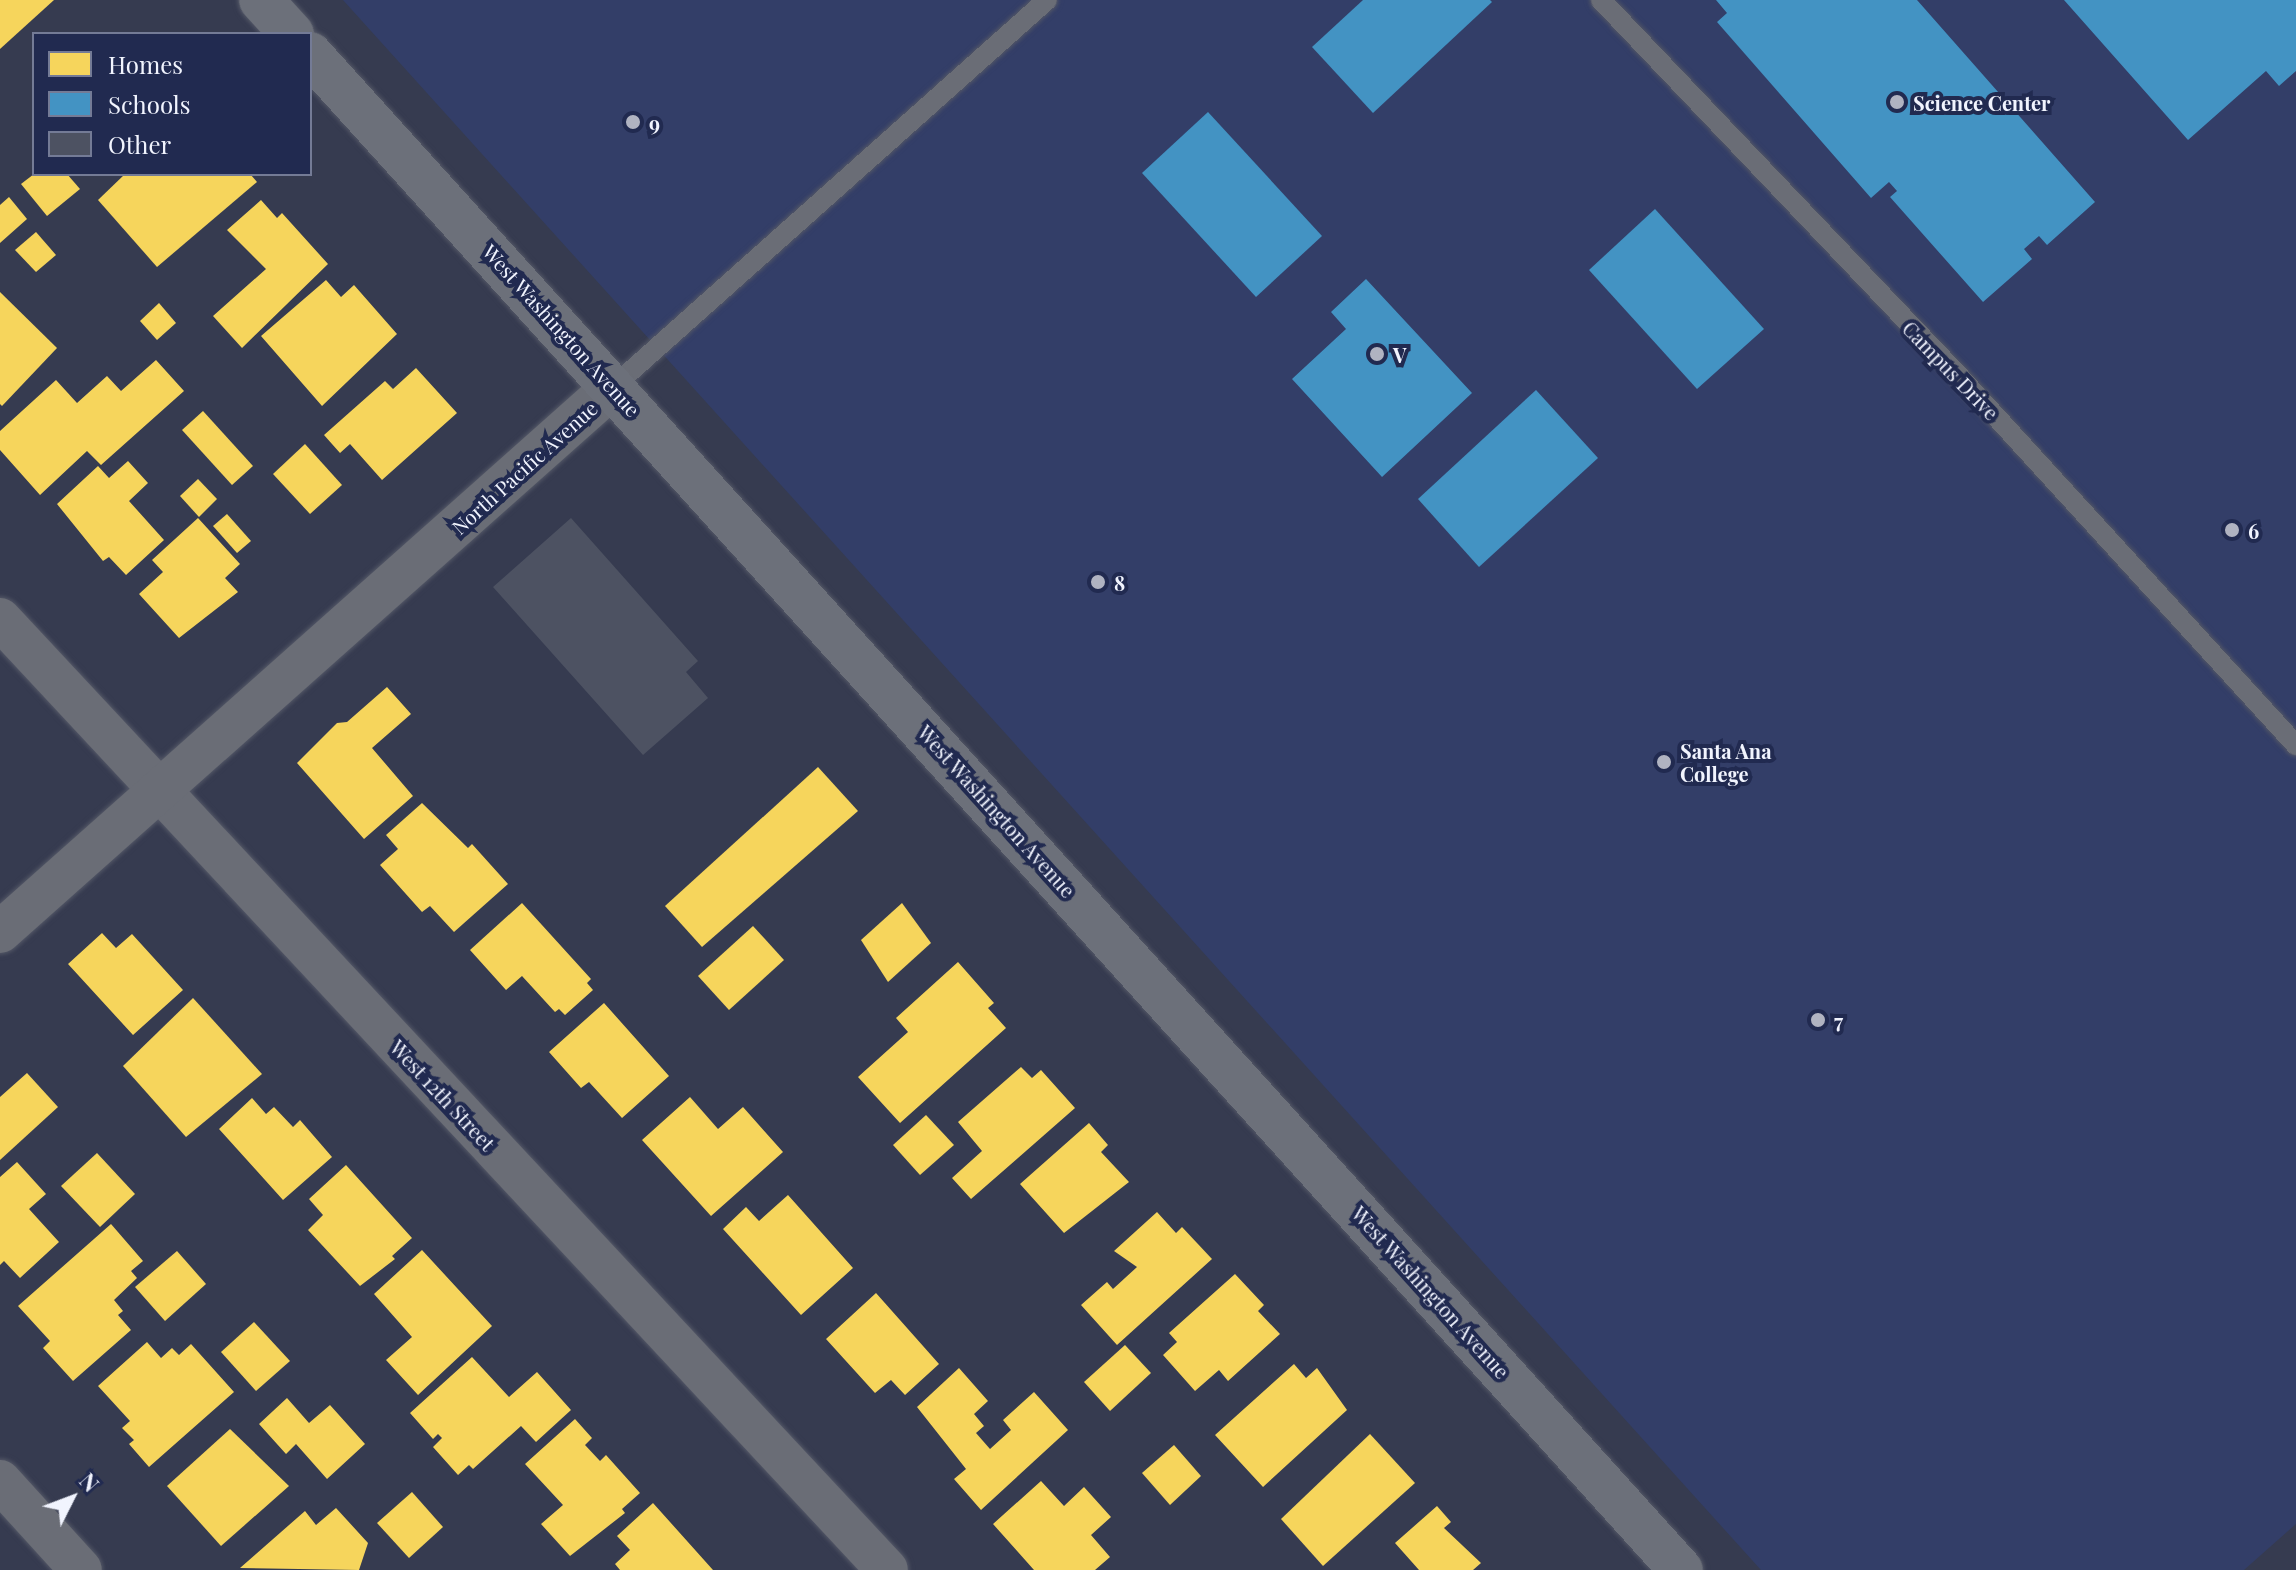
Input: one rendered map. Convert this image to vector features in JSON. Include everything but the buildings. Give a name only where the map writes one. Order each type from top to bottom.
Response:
[{"type":"street","points":[[261,0],[290,32]]},
{"type":"street","name":"West Washington Avenue","points":[[312,56],[614,386],[1681,1570]]},
{"type":"street","name":"North Pacific Avenue","points":[[0,932],[160,793],[614,386]]},
{"type":"street","name":"West 12th Street","points":[[0,619],[887,1570]]},
{"type":"street","points":[[0,1481],[81,1570]]},
{"type":"lane","name":"North Pacific Avenue","points":[[614,386],[1047,0]]},
{"type":"lane","name":"Campus Drive","points":[[1601,0],[1959,376],[2296,745]]},
{"type":"shaded area","name":"Santa Ana College","points":[[343,0],[2296,0],[2296,1524],[2244,1570],[1761,1570]]},
{"type":"place","name":"Science Center","points":[[1897,102]]},
{"type":"place","name":"9","points":[[633,122]]},
{"type":"place","name":"V","points":[[1377,354]]},
{"type":"place","name":"6","points":[[2232,530]]},
{"type":"place","name":"8","points":[[1098,582]]},
{"type":"place","name":"Santa Ana College","points":[[1664,762]]},
{"type":"place","name":"7","points":[[1818,1020]]}]
